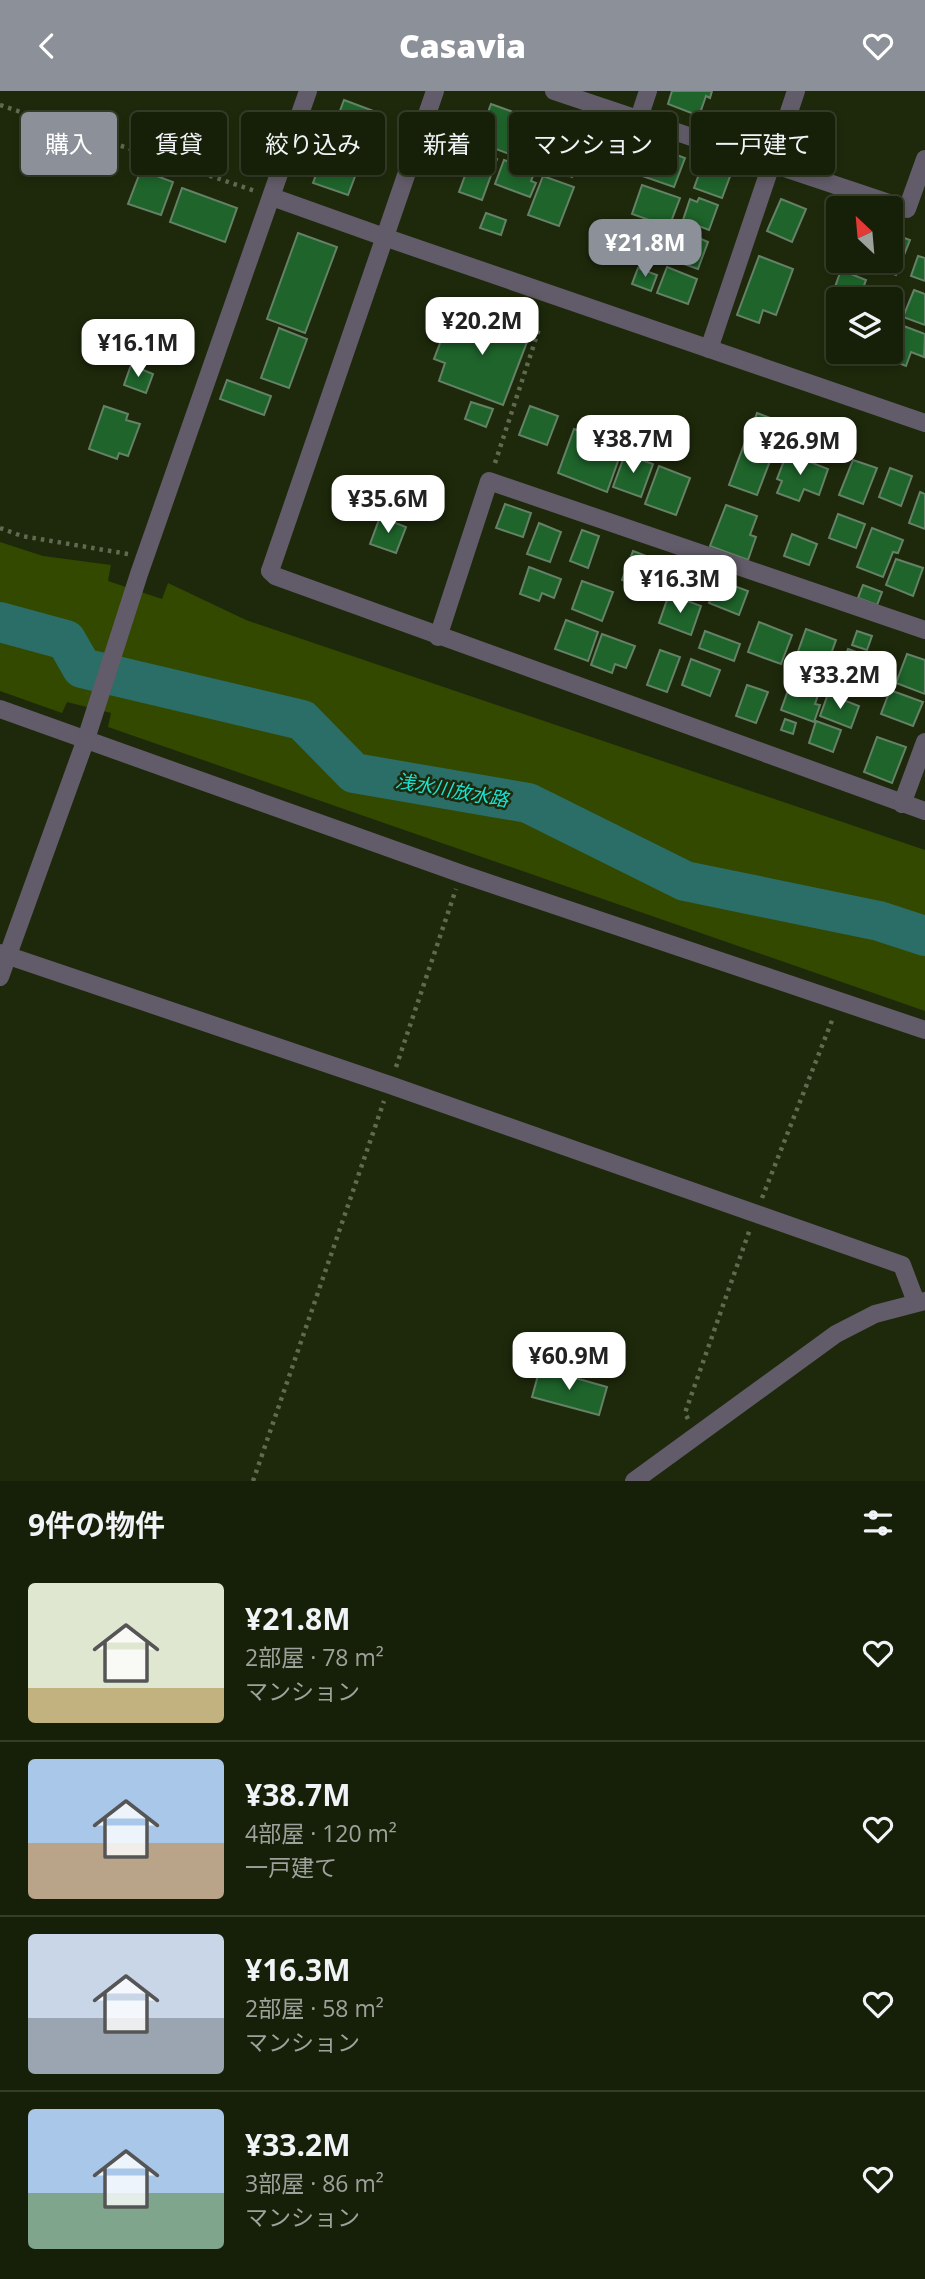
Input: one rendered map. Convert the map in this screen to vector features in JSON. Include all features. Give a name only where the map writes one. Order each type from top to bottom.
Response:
[{"type":"street","points":[[0,977],[4,955],[86,739],[139,574],[307,91]]},
{"type":"street","points":[[435,91],[387,238],[270,571],[438,637],[925,811]]},
{"type":"street","points":[[554,91],[620,112]]},
{"type":"street","points":[[641,112],[648,91]]},
{"type":"street","points":[[789,112],[796,91]]},
{"type":"street","points":[[806,175],[907,209],[925,159]]},
{"type":"street","points":[[709,349],[767,175]]},
{"type":"street","points":[[272,197],[925,423]]},
{"type":"street","points":[[438,637],[489,481],[925,630]]},
{"type":"street","points":[[0,709],[461,874],[925,1030]]},
{"type":"street","points":[[902,804],[925,742]]},
{"type":"street","points":[[4,955],[390,1085],[902,1265],[920,1302],[875,1314],[836,1334],[634,1481]]},
{"type":"path","points":[[0,105],[272,197]]},
{"type":"path","points":[[489,481],[540,326]]},
{"type":"path","points":[[0,528],[22,536],[146,557]]},
{"type":"path","points":[[253,1481],[461,874]]},
{"type":"path","points":[[696,1435],[685,1413],[755,1215],[840,1001]]},
{"type":"green space","points":[[0,542],[43,556],[111,565],[108,581],[162,599],[168,583],[246,620],[925,850],[925,1011],[108,727],[111,713],[67,702],[62,713],[0,691]]},
{"type":"building","points":[[672,91],[712,91],[710,98],[706,96],[700,112],[691,113],[668,104]]},
{"type":"building","points":[[344,100],[376,112],[340,112]]},
{"type":"building","points":[[491,104],[513,112],[509,112],[509,154],[495,149],[495,112],[488,112]]},
{"type":"building","points":[[677,155],[685,158],[674,187],[642,176],[677,175]]},
{"type":"building","points":[[504,160],[509,162],[509,175],[533,175],[531,181],[536,183],[530,197],[495,184]]},
{"type":"building","points":[[139,175],[154,175],[173,182],[161,215],[128,204]]},
{"type":"building","points":[[316,175],[356,175],[348,195],[313,183]]},
{"type":"building","points":[[465,175],[491,175],[482,200],[459,192]]},
{"type":"building","points":[[699,175],[731,175],[722,198],[694,188]]},
{"type":"building","points":[[543,176],[574,187],[559,226],[528,215]]},
{"type":"building","points":[[642,185],[680,198],[669,227],[632,214]]},
{"type":"building","points":[[182,188],[237,208],[225,242],[170,222]]},
{"type":"building","points":[[699,198],[718,205],[709,230],[683,220],[690,199],[697,202]]},
{"type":"building","points":[[781,199],[806,209],[792,242],[767,231]]},
{"type":"building","points":[[486,213],[506,220],[501,235],[480,228]]},
{"type":"building","points":[[677,228],[708,242],[698,269],[672,260],[677,245],[671,243]]},
{"type":"building","points":[[298,233],[337,247],[305,333],[267,319]]},
{"type":"building","points":[[903,237],[910,240],[903,258]]},
{"type":"building","points":[[759,256],[793,269],[776,315],[763,310],[759,323],[737,315]]},
{"type":"building","points":[[918,256],[925,258],[925,281],[911,276]]},
{"type":"building","points":[[667,267],[697,279],[688,304],[657,293]]},
{"type":"building","points":[[638,268],[657,275],[651,291],[632,284]]},
{"type":"building","points":[[840,273],[848,273],[866,280],[863,287],[835,287]]},
{"type":"building","points":[[914,290],[925,294],[925,325],[903,317]]},
{"type":"building","points":[[465,311],[530,334],[503,405],[439,381],[445,363],[434,359],[445,330],[456,334]]},
{"type":"building","points":[[903,326],[925,334],[924,357],[911,352],[906,366],[901,364],[903,364]]},
{"type":"building","points":[[279,328],[307,339],[289,388],[261,378]]},
{"type":"building","points":[[131,365],[153,374],[146,393],[124,385]]},
{"type":"building","points":[[227,380],[271,396],[264,415],[220,399]]},
{"type":"building","points":[[471,402],[493,409],[486,427],[465,419]]},
{"type":"building","points":[[104,406],[128,414],[126,420],[140,424],[128,456],[119,453],[117,459],[89,449]]},
{"type":"building","points":[[530,406],[558,416],[547,445],[519,435]]},
{"type":"building","points":[[757,413],[781,422],[773,444],[749,435]]},
{"type":"building","points":[[574,429],[623,447],[607,492],[558,473]]},
{"type":"building","points":[[745,442],[773,453],[757,495],[729,485]]},
{"type":"building","points":[[787,453],[828,469],[819,495],[804,489],[799,501],[777,493],[782,481],[777,479]]},
{"type":"building","points":[[625,454],[653,464],[641,497],[613,487]]},
{"type":"building","points":[[853,460],[877,468],[863,504],[839,495]]},
{"type":"building","points":[[659,466],[690,478],[676,515],[645,504]]},
{"type":"building","points":[[890,468],[912,476],[901,506],[879,497]]},
{"type":"building","points":[[920,492],[925,494],[925,529],[909,523]]},
{"type":"building","points":[[505,504],[531,513],[523,537],[496,528]]},
{"type":"building","points":[[726,505],[757,516],[750,535],[756,537],[748,560],[710,546]]},
{"type":"building","points":[[838,514],[865,524],[856,548],[829,538]]},
{"type":"building","points":[[380,517],[406,527],[396,553],[370,544]]},
{"type":"building","points":[[539,523],[561,532],[550,562],[527,554]]},
{"type":"building","points":[[872,528],[903,540],[898,553],[893,552],[883,577],[857,567]]},
{"type":"building","points":[[582,530],[599,536],[588,568],[570,561]]},
{"type":"building","points":[[792,534],[817,544],[809,565],[784,556]]},
{"type":"building","points":[[633,551],[667,564],[656,593],[622,580]]},
{"type":"building","points":[[896,559],[923,568],[913,596],[886,585]]},
{"type":"building","points":[[529,567],[561,579],[554,598],[542,593],[539,601],[520,594]]},
{"type":"building","points":[[718,580],[748,591],[739,615],[709,603]]},
{"type":"building","points":[[582,581],[613,592],[602,621],[572,609]]},
{"type":"building","points":[[863,585],[882,592],[877,605],[858,598]]},
{"type":"building","points":[[669,594],[701,606],[691,635],[659,623]]},
{"type":"building","points":[[566,620],[598,632],[588,661],[555,649]]},
{"type":"building","points":[[759,622],[792,635],[781,664],[748,652]]},
{"type":"building","points":[[806,629],[836,640],[824,673],[815,669],[812,679],[791,671]]},
{"type":"building","points":[[705,631],[740,644],[734,661],[699,648]]},
{"type":"building","points":[[857,631],[872,636],[867,650],[852,645]]},
{"type":"building","points":[[602,634],[635,646],[626,668],[615,664],[612,673],[591,665]]},
{"type":"building","points":[[848,649],[870,657],[861,683],[857,682],[853,693],[834,686]]},
{"type":"building","points":[[660,650],[680,657],[667,692],[647,685]]},
{"type":"building","points":[[907,654],[925,660],[925,694],[896,683]]},
{"type":"building","points":[[691,659],[720,670],[710,696],[682,685]]},
{"type":"building","points":[[791,682],[819,692],[815,704],[820,705],[814,722],[781,710]]},
{"type":"building","points":[[747,685],[768,692],[756,723],[736,716]]},
{"type":"building","points":[[890,690],[923,702],[913,726],[881,714]]},
{"type":"building","points":[[828,694],[859,706],[851,728],[820,716]]},
{"type":"building","points":[[785,719],[796,723],[793,734],[781,730]]},
{"type":"building","points":[[816,721],[841,730],[833,752],[809,743]]},
{"type":"building","points":[[877,737],[906,747],[892,783],[864,772]]},
{"type":"building","points":[[540,1368],[607,1387],[599,1415],[532,1397]]},
{"type":"waterway","name":"浅水川放水路","points":[[0,622],[66,640],[82,668],[302,720],[354,773],[528,803],[685,881],[879,921],[925,936]]}]
